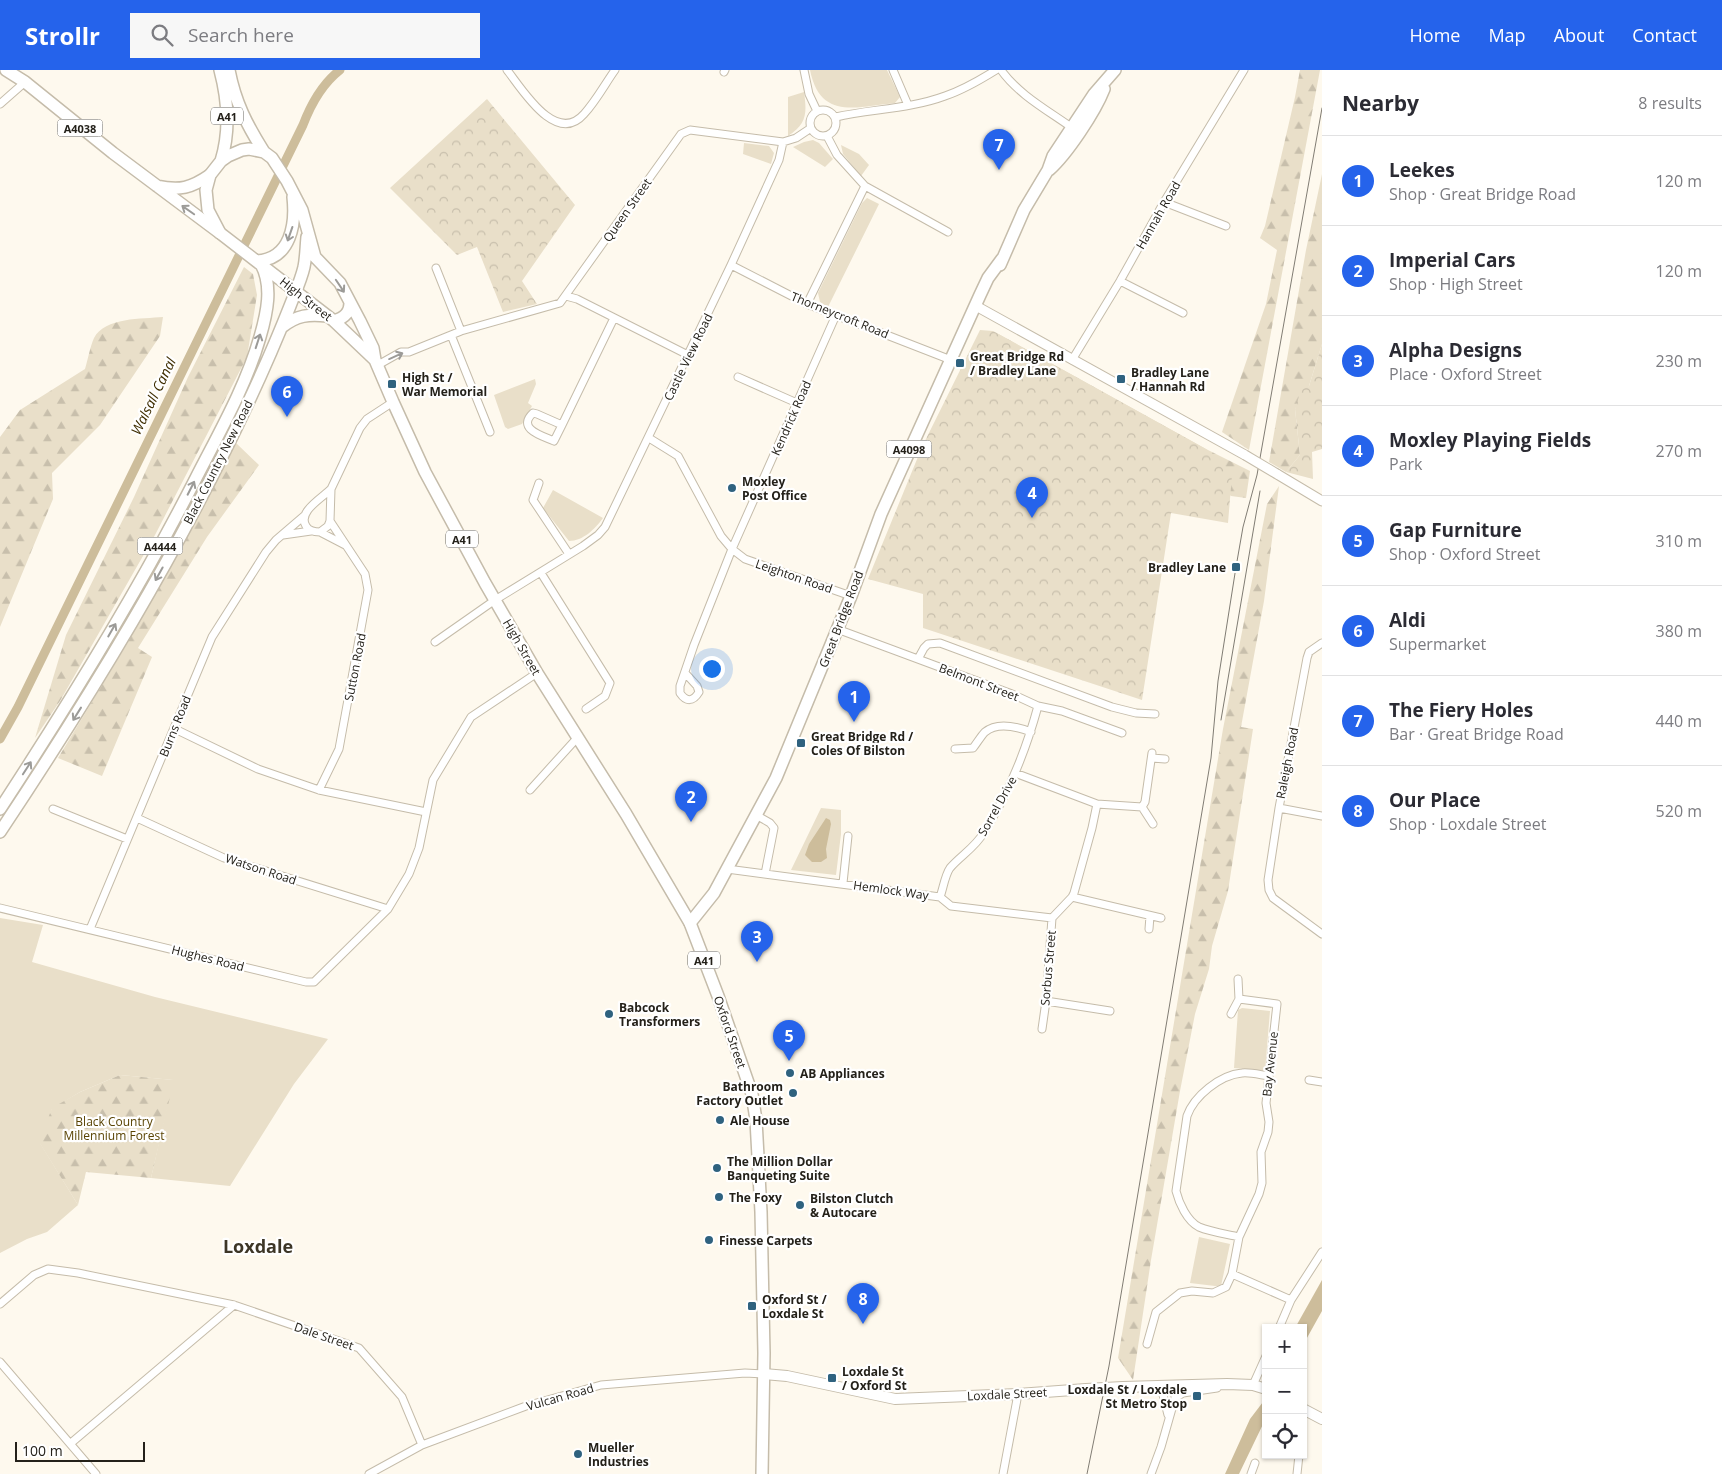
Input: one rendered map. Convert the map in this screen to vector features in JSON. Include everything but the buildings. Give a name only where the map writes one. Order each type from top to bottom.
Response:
[{"type":"main road","name":"A4038","points":[[6,70],[25,82],[92,137],[220,233]]},
{"type":"main road","name":"A41","points":[[220,70],[227,118],[222,161]]},
{"type":"main road","name":"A41","points":[[229,70],[235,96],[243,116],[290,185],[302,210],[307,230]]},
{"type":"main road","name":"Great Bridge Road","points":[[690,923],[707,903],[776,778],[851,596],[881,514],[988,278],[1002,259],[1024,210],[1048,170],[1053,156],[1094,94],[1115,70]]},
{"type":"main road","name":"Great Bridge Road","points":[[1048,170],[1058,162],[1098,103],[1107,80]]},
{"type":"main road","points":[[156,185],[168,188],[188,187],[210,175],[228,156],[242,150],[249,149],[268,155]]},
{"type":"main road","name":"A41","points":[[210,175],[206,190],[208,210],[220,233],[255,259]]},
{"type":"main road","points":[[255,259],[264,260],[275,255],[285,246],[289,239],[295,212],[290,185]]},
{"type":"main road","name":"Black Country New Road","points":[[0,832],[52,753],[143,604],[233,436],[282,327],[296,291],[304,266],[307,230]]},
{"type":"main road","name":"High Street","points":[[307,230],[315,257],[340,283],[350,302],[373,348],[376,363],[425,472],[495,600],[537,673],[662,874],[690,923]]},
{"type":"main road","name":"Black Country New Road","points":[[0,809],[48,736],[102,647],[166,535],[221,429],[247,372],[260,337],[267,306],[267,280],[255,259]]},
{"type":"main road","name":"High Street","points":[[255,259],[331,318],[376,363]]},
{"type":"main road","points":[[282,327],[306,314],[331,318],[345,316],[350,308],[350,302]]},
{"type":"main road","name":"Oxford Street","points":[[690,923],[752,1094],[756,1120],[761,1212],[764,1374],[762,1474]]},
{"type":"main road","name":"Loxdale Street","points":[[764,1374],[787,1376],[894,1399],[1123,1387],[1161,1387],[1175,1392],[1237,1385],[1253,1385],[1262,1388]]},
{"type":"main road","points":[[1307,1411],[1320,1416]]},
{"type":"street","points":[[507,70],[543,114],[554,122],[562,124],[573,122],[584,115],[615,70]]},
{"type":"street","points":[[804,70],[809,94],[817,111]]},
{"type":"street","points":[[893,70],[908,105]]},
{"type":"street","points":[[836,117],[944,97],[996,70]]},
{"type":"street","points":[[1001,70],[1017,88],[1071,127],[1076,128],[1084,117],[1090,115]]},
{"type":"street","name":"Hannah Road","points":[[1072,360],[1244,70]]},
{"type":"street","points":[[0,104],[25,82]]},
{"type":"street","points":[[825,109],[836,117],[835,130],[827,136],[818,135],[811,128],[810,119],[817,111],[825,109]]},
{"type":"street","points":[[1071,127],[1073,140]]},
{"type":"street","points":[[783,142],[796,138],[811,128]]},
{"type":"street","name":"Queen Street","points":[[376,363],[461,331],[560,303],[681,134],[690,130],[783,142]]},
{"type":"street","points":[[827,136],[837,155],[865,186],[948,232]]},
{"type":"street","name":"Castle View Road","points":[[435,642],[495,600],[541,573],[598,535],[605,527],[731,265],[779,160],[783,142]]},
{"type":"street","points":[[807,304],[865,186]]},
{"type":"street","points":[[1164,202],[1226,226]]},
{"type":"street","name":"Thorneycroft Road","points":[[731,265],[807,304],[951,360]]},
{"type":"street","points":[[436,268],[461,331]]},
{"type":"street","points":[[1120,281],[1183,313]]},
{"type":"street","points":[[566,296],[577,299],[688,355]]},
{"type":"street","points":[[976,306],[1244,455],[1322,501]]},
{"type":"street","name":"Kendrick Road","points":[[686,674],[694,644],[732,549],[836,315]]},
{"type":"street","points":[[562,425],[533,413],[527,420],[530,430],[554,442],[614,318]]},
{"type":"street","points":[[451,335],[490,432]]},
{"type":"street","points":[[738,377],[798,403]]},
{"type":"street","points":[[311,531],[305,525],[305,512],[331,489],[360,428],[367,419],[393,402]]},
{"type":"street","name":"Leighton Road","points":[[648,438],[678,456],[720,536],[732,549],[745,559],[851,596]]},
{"type":"street","points":[[539,483],[532,500],[569,554]]},
{"type":"street","points":[[282,535],[311,531],[320,532],[328,526],[331,489]]},
{"type":"street","points":[[312,506],[322,507],[330,517]]},
{"type":"street","name":"Burns Road","points":[[90,929],[212,637],[266,552],[304,516]]},
{"type":"street","name":"Sutton Road","points":[[318,790],[339,749],[368,590],[365,574],[345,545],[330,517]]},
{"type":"street","name":"Sutton Road","points":[[320,532],[345,545]]},
{"type":"street","points":[[541,573],[610,683],[606,696],[586,709]]},
{"type":"street","name":"Belmont Street","points":[[837,629],[1038,706],[1062,712],[1122,733]]},
{"type":"street","name":"Raleigh Road","points":[[1322,643],[1309,652],[1307,658],[1279,808],[1268,880],[1268,890],[1274,898],[1322,934]]},
{"type":"street","points":[[918,659],[928,644],[940,644],[1112,707],[1136,713],[1156,714]]},
{"type":"street","points":[[388,908],[409,874],[419,848],[433,780],[471,717],[537,673]]},
{"type":"street","name":"Sorrel Drive","points":[[940,897],[950,869],[984,834],[1016,773],[1038,706]]},
{"type":"street","points":[[955,749],[973,748],[984,733],[998,727],[1012,726],[1031,732]]},
{"type":"street","points":[[174,729],[258,768],[318,790],[426,812]]},
{"type":"street","points":[[530,790],[578,737]]},
{"type":"street","points":[[1142,807],[1145,802],[1152,756],[1164,759]]},
{"type":"street","points":[[1016,773],[1097,804],[1142,807]]},
{"type":"street","name":"Sorbus Street","points":[[1042,1029],[1052,918],[1072,897],[1097,804]]},
{"type":"street","points":[[1142,807],[1153,824]]},
{"type":"street","points":[[1279,808],[1322,816]]},
{"type":"street","points":[[53,809],[128,840]]},
{"type":"street","points":[[756,815],[770,823],[774,828],[765,874]]},
{"type":"street","name":"Watson Road","points":[[137,818],[224,858],[388,908]]},
{"type":"street","points":[[843,883],[848,836]]},
{"type":"street","name":"Hemlock Way","points":[[727,869],[940,897],[951,906],[1052,918]]},
{"type":"street","points":[[1072,897],[1161,918]]},
{"type":"street","name":"Hughes Road","points":[[0,908],[311,983],[317,980],[388,908]]},
{"type":"street","points":[[1149,929],[1150,916]]},
{"type":"street","points":[[1231,1014],[1239,999],[1238,979]]},
{"type":"street","name":"Bay Avenue","points":[[1232,1274],[1239,1237],[1259,1194],[1262,1183],[1261,1152],[1268,1132],[1269,1122],[1266,1103],[1277,1004],[1239,999]]},
{"type":"street","points":[[1046,1000],[1110,1011]]},
{"type":"street","points":[[1239,1237],[1200,1227],[1191,1220],[1178,1201],[1176,1191],[1187,1116],[1190,1106],[1223,1079],[1243,1072],[1269,1076]]},
{"type":"street","points":[[1309,1080],[1322,1082]]},
{"type":"street","points":[[1280,1324],[1291,1300],[1322,1252]]},
{"type":"street","name":"Dale Street","points":[[0,1304],[34,1275],[48,1269],[234,1306],[359,1348],[402,1397],[422,1445]]},
{"type":"street","points":[[1147,1344],[1156,1312],[1180,1293],[1192,1291],[1219,1292],[1226,1287],[1232,1274],[1291,1300]]},
{"type":"street","points":[[71,1443],[234,1306]]},
{"type":"street","points":[[0,1362],[96,1474]]},
{"type":"street","points":[[1253,1385],[1262,1365]]},
{"type":"street","name":"Vulcan Road","points":[[369,1474],[422,1445],[526,1406],[601,1385],[745,1373],[764,1374]]},
{"type":"street","points":[[1161,1387],[1168,1418]]},
{"type":"street","points":[[1150,1474],[1161,1446],[1175,1392]]},
{"type":"street","points":[[1003,1474],[1018,1394]]},
{"type":"street","points":[[1297,1474],[1299,1459]]},
{"type":"street","points":[[1251,1474],[1255,1463]]},
{"type":"green space","points":[[810,70],[887,70],[900,97],[895,103],[854,108],[842,107],[822,97],[815,86]]},
{"type":"green space","points":[[1300,70],[1320,70],[1249,450],[1222,432],[1266,304],[1277,250],[1260,238],[1265,226]]},
{"type":"green space","points":[[804,92],[804,117],[799,127],[788,136],[788,97]]},
{"type":"green space","points":[[487,99],[575,205],[522,281],[537,304],[503,312],[477,247],[457,255],[390,188]]},
{"type":"green space","points":[[813,140],[819,143],[833,159],[825,167],[793,147]]},
{"type":"green space","points":[[744,143],[769,146],[774,153],[771,164],[743,154]]},
{"type":"green space","points":[[841,145],[859,154],[869,165],[861,176],[843,154]]},
{"type":"green space","points":[[1322,174],[1322,344],[1309,386],[1295,409],[1300,455],[1286,472],[1269,462],[1306,250]]},
{"type":"green space","points":[[867,198],[879,204],[828,307],[820,302],[818,293],[862,203]]},
{"type":"green space","points":[[244,267],[253,274],[257,295],[247,357],[155,535],[60,701],[35,738],[66,635],[134,497],[188,377]]},
{"type":"green space","points":[[163,317],[160,336],[100,425],[52,473],[53,499],[0,627],[0,437],[20,410],[85,369],[94,338],[99,331],[106,326],[125,320]]},
{"type":"green space","points":[[980,330],[993,331],[1206,449],[1232,475],[1228,523],[1171,513],[1142,700],[923,628],[923,594],[868,579],[922,447]]},
{"type":"green space","points":[[993,331],[1206,449],[1250,471],[1246,498],[1231,496],[1202,468]]},
{"type":"green space","points":[[1322,344],[1322,449],[1312,452],[1313,479],[1286,472],[1300,455],[1295,409],[1301,390],[1309,386]]},
{"type":"green space","points":[[535,379],[536,384],[528,403],[532,406],[522,424],[508,429],[505,427],[494,395]]},
{"type":"green space","points":[[236,443],[259,465],[207,537],[138,648],[152,657],[102,776],[58,758],[127,644]]},
{"type":"green space","points":[[1279,486],[1264,601],[1241,727],[1253,729],[1228,891],[1212,946],[1209,969],[1195,1014],[1180,1091],[1133,1380],[1118,1358],[1223,729],[1267,504]]},
{"type":"green space","points":[[553,490],[603,518],[588,534],[579,539],[569,541],[543,508]]},
{"type":"green space","points":[[821,808],[841,810],[841,834],[836,875],[791,870]]},
{"type":"green space","points":[[0,918],[43,925],[32,962],[155,997],[328,1039],[294,1084],[230,1186],[151,1178],[173,1080],[120,1075],[80,1092],[52,1109],[40,1143],[78,1205],[47,1232],[27,1239],[0,1253]]},
{"type":"green space","points":[[1242,1008],[1270,1011],[1265,1071],[1234,1068],[1238,1010]]},
{"type":"green space","name":"Black Country Millennium Forest","points":[[120,1075],[174,1080],[151,1178],[86,1172],[78,1205],[39,1142],[52,1108],[80,1092]]},
{"type":"green space","points":[[1199,1237],[1230,1244],[1221,1286],[1190,1283]]},
{"type":"shaded area","points":[[826,818],[830,820],[831,824],[826,849],[827,858],[821,862],[812,862],[805,855],[809,844]]},
{"type":"shaded area","points":[[1322,1280],[1322,1311],[1307,1338],[1307,1324],[1297,1324]]},
{"type":"shaded area","points":[[1262,1403],[1262,1426],[1239,1474],[1225,1474],[1250,1419]]},
{"type":"waterway","name":"Walsall Canal","points":[[0,739],[18,707],[310,110],[322,88],[340,70]]},
{"type":"tram line","points":[[1087,1474],[1109,1366],[1211,758],[1218,681],[1236,567],[1243,527],[1257,475],[1322,108]]},
{"type":"tram line","points":[[1221,720],[1260,491]]},
{"type":"place","name":"The Fiery Holes","points":[[999,170]]},
{"type":"place","name":"Great Bridge Rd / Bradley Lane","points":[[960,363]]},
{"type":"place","name":"Bradley Lane / Hannah Rd","points":[[1121,379]]},
{"type":"place","name":"High St / War Memorial","points":[[392,384]]},
{"type":"place","name":"Aldi","points":[[287,417]]},
{"type":"place","name":"Moxley Post Office","points":[[732,488]]},
{"type":"place","name":"Moxley Playing Fields","points":[[1032,518]]},
{"type":"place","name":"Bradley Lane","points":[[1236,567]]},
{"type":"place","name":"Leekes","points":[[854,722]]},
{"type":"place","name":"Great Bridge Rd / Coles Of Bilston","points":[[801,743]]},
{"type":"place","name":"Imperial Cars","points":[[691,822]]},
{"type":"place","name":"Alpha Designs","points":[[757,962]]},
{"type":"place","name":"Babcock Transformers","points":[[609,1014]]},
{"type":"place","name":"Gap Furniture","points":[[789,1061]]},
{"type":"place","name":"AB Appliances","points":[[790,1073]]},
{"type":"place","name":"Bathroom Factory Outlet","points":[[793,1093]]},
{"type":"place","name":"Ale House","points":[[720,1120]]},
{"type":"place","name":"The Million Dollar Banqueting Suite","points":[[717,1168]]},
{"type":"place","name":"The Foxy","points":[[719,1197]]},
{"type":"place","name":"Bilston Clutch & Autocare","points":[[800,1205]]},
{"type":"place","name":"Finesse Carpets","points":[[709,1240]]},
{"type":"place","name":"Oxford St / Loxdale St","points":[[752,1306]]},
{"type":"place","name":"Our Place","points":[[863,1324]]},
{"type":"place","name":"Loxdale St / Oxford St","points":[[832,1378]]},
{"type":"place","name":"Loxdale St / Loxdale St Metro Stop","points":[[1197,1396]]},
{"type":"place","name":"Mueller Industries","points":[[578,1454]]},
{"type":"district","name":"Loxdale","points":[[258,1246]]}]
